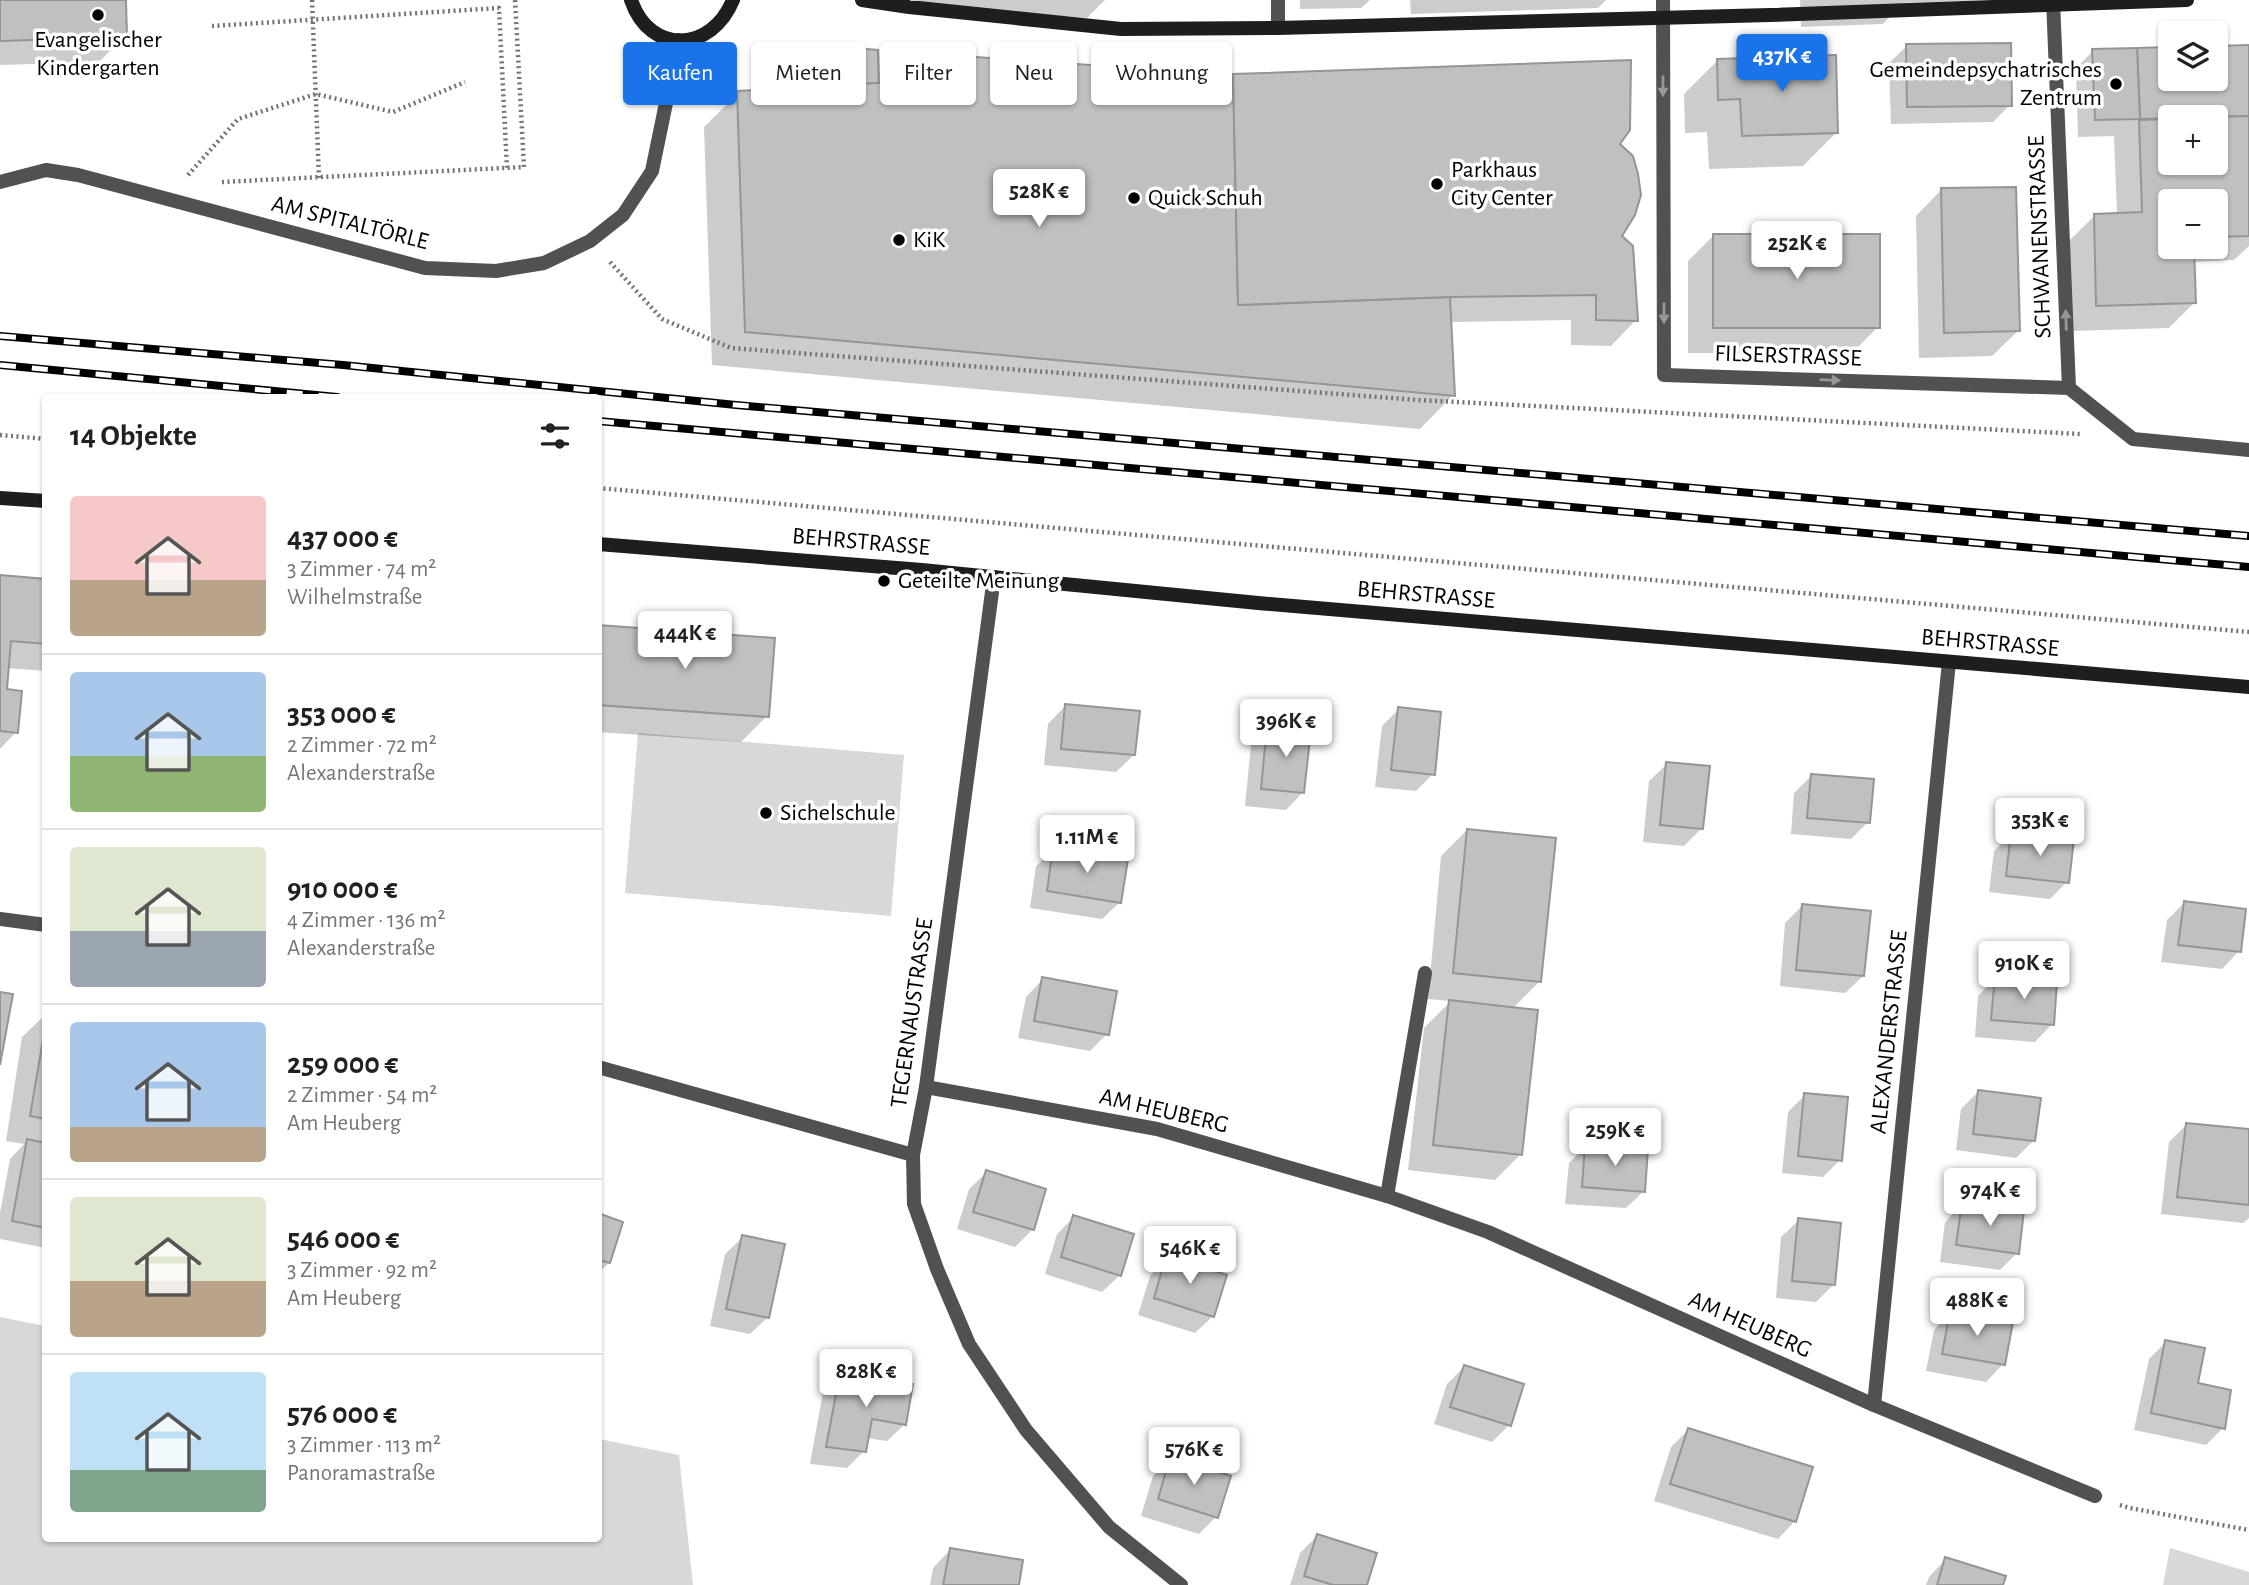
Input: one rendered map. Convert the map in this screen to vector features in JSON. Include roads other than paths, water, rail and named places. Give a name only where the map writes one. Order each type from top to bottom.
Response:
[{"type":"street","points":[[631,0],[638,16],[649,29],[663,37],[679,40],[697,38],[713,30],[726,17],[733,0]]},
{"type":"street","points":[[862,0],[1121,29],[1278,28],[2187,0]]},
{"type":"street","points":[[1278,0],[1278,28]]},
{"type":"street","points":[[1663,0],[1663,17]]},
{"type":"street","name":"SCHWANENSTRASSE","points":[[2053,3],[2069,388]]},
{"type":"street","name":"FILSERSTRASSE","points":[[1663,17],[1664,375],[2069,388]]},
{"type":"street","name":"AM SPITALTÖRLE","points":[[0,182],[46,170],[78,175],[425,268],[496,271],[544,263],[590,241],[623,215],[652,171],[679,40]]},
{"type":"street","points":[[2069,388],[2133,439],[2249,450]]},
{"type":"street","points":[[0,498],[42,502]]},
{"type":"street","name":"BEHRSTRASSE","points":[[602,544],[2249,687]]},
{"type":"street","name":"TEGERNAUSTRASSE","points":[[994,577],[926,1087],[914,1154],[914,1204],[937,1269],[969,1344],[1026,1430],[1109,1527],[1181,1585]]},
{"type":"street","name":"ALEXANDERSTRASSE","points":[[1874,1405],[1949,663]]},
{"type":"street","points":[[0,919],[42,924]]},
{"type":"street","points":[[1387,1196],[1425,973]]},
{"type":"street","points":[[602,1068],[914,1154]]},
{"type":"street","name":"AM HEUBERG","points":[[926,1087],[1157,1129],[1387,1196],[1488,1232],[1874,1405],[2095,1496]]},
{"type":"railway","points":[[0,336],[343,365],[736,405],[2249,536]]},
{"type":"railway","points":[[0,365],[305,394]]},
{"type":"railway","points":[[602,421],[2249,567]]},
{"type":"place","name":"Evangelischer Kindergarten","points":[[98,15]]},
{"type":"place","name":"Gemeindepsychatrisches Zentrum","points":[[2116,84]]},
{"type":"place","name":"Parkhaus City Center","points":[[1437,184]]},
{"type":"place","name":"Quick Schuh","points":[[1134,198]]},
{"type":"place","name":"KiK","points":[[899,240]]},
{"type":"place","name":"Geteilte Meinung","points":[[884,581]]},
{"type":"place","name":"Sichelschule","points":[[766,813]]}]
